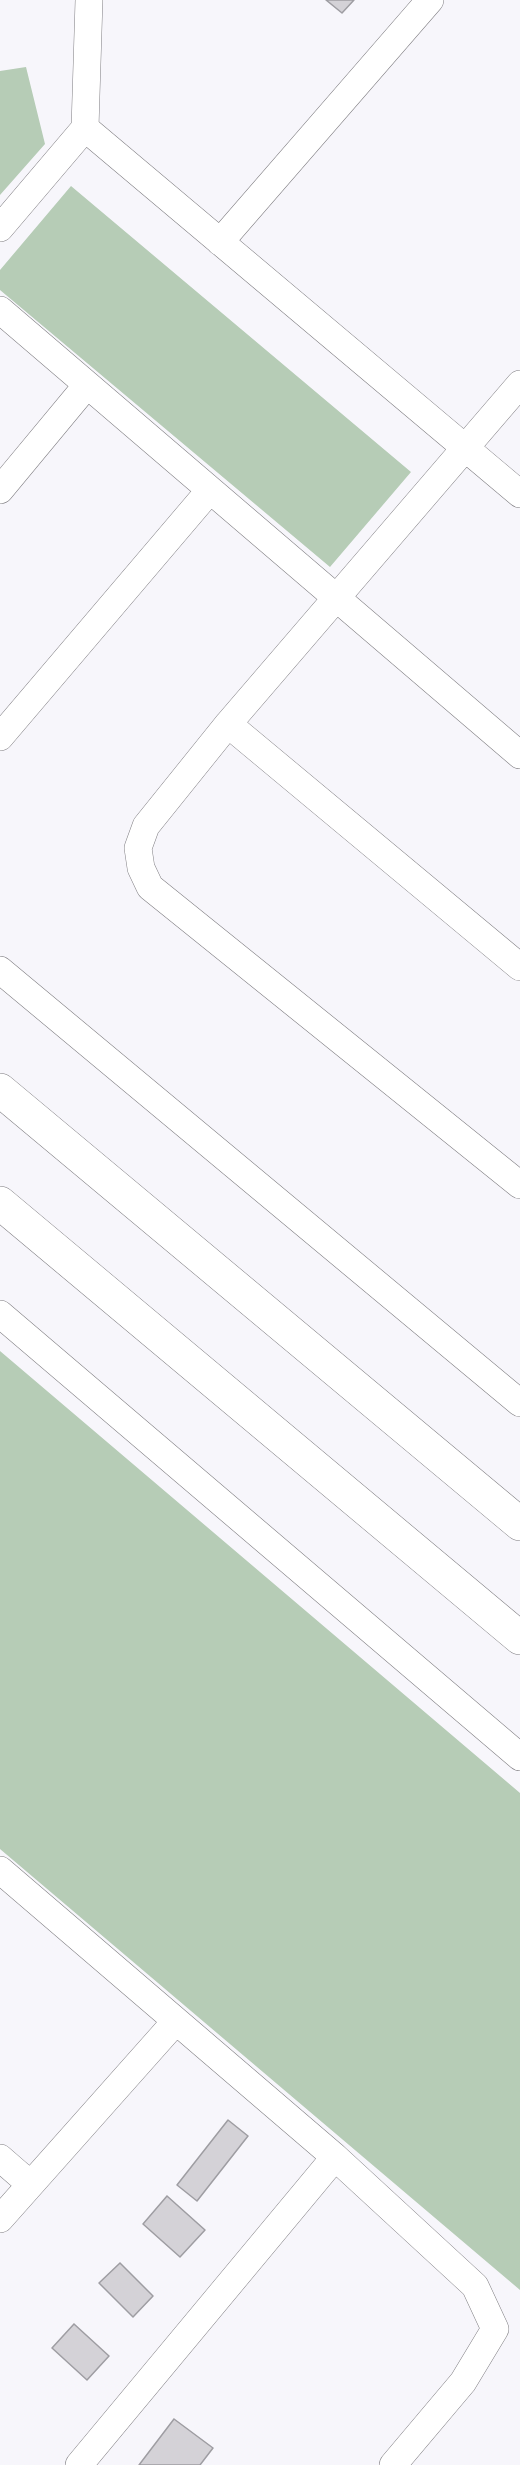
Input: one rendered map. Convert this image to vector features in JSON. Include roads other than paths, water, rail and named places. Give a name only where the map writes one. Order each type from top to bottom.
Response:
[{"type":"street","points":[[0,228],[85,128],[90,0]]},
{"type":"street","points":[[220,242],[430,0]]},
{"type":"street","points":[[85,128],[520,494]]},
{"type":"street","points":[[0,310],[520,755]]},
{"type":"street","points":[[520,384],[228,724],[146,826],[138,848],[141,868],[150,887],[520,1185]]},
{"type":"street","points":[[0,489],[87,385]]},
{"type":"street","points":[[0,737],[210,490]]},
{"type":"street","points":[[228,724],[520,967]]},
{"type":"street","points":[[0,970],[520,1403]]},
{"type":"street","points":[[0,1090],[520,1524]]},
{"type":"street","points":[[0,1203],[520,1638]]},
{"type":"street","points":[[0,1314],[520,1757]]},
{"type":"street","points":[[0,1870],[336,2157],[475,2286],[495,2329],[463,2382],[393,2465]]},
{"type":"street","points":[[0,2219],[176,2021]]},
{"type":"street","points":[[79,2465],[336,2157]]},
{"type":"street","points":[[0,2158],[30,2184]]}]
